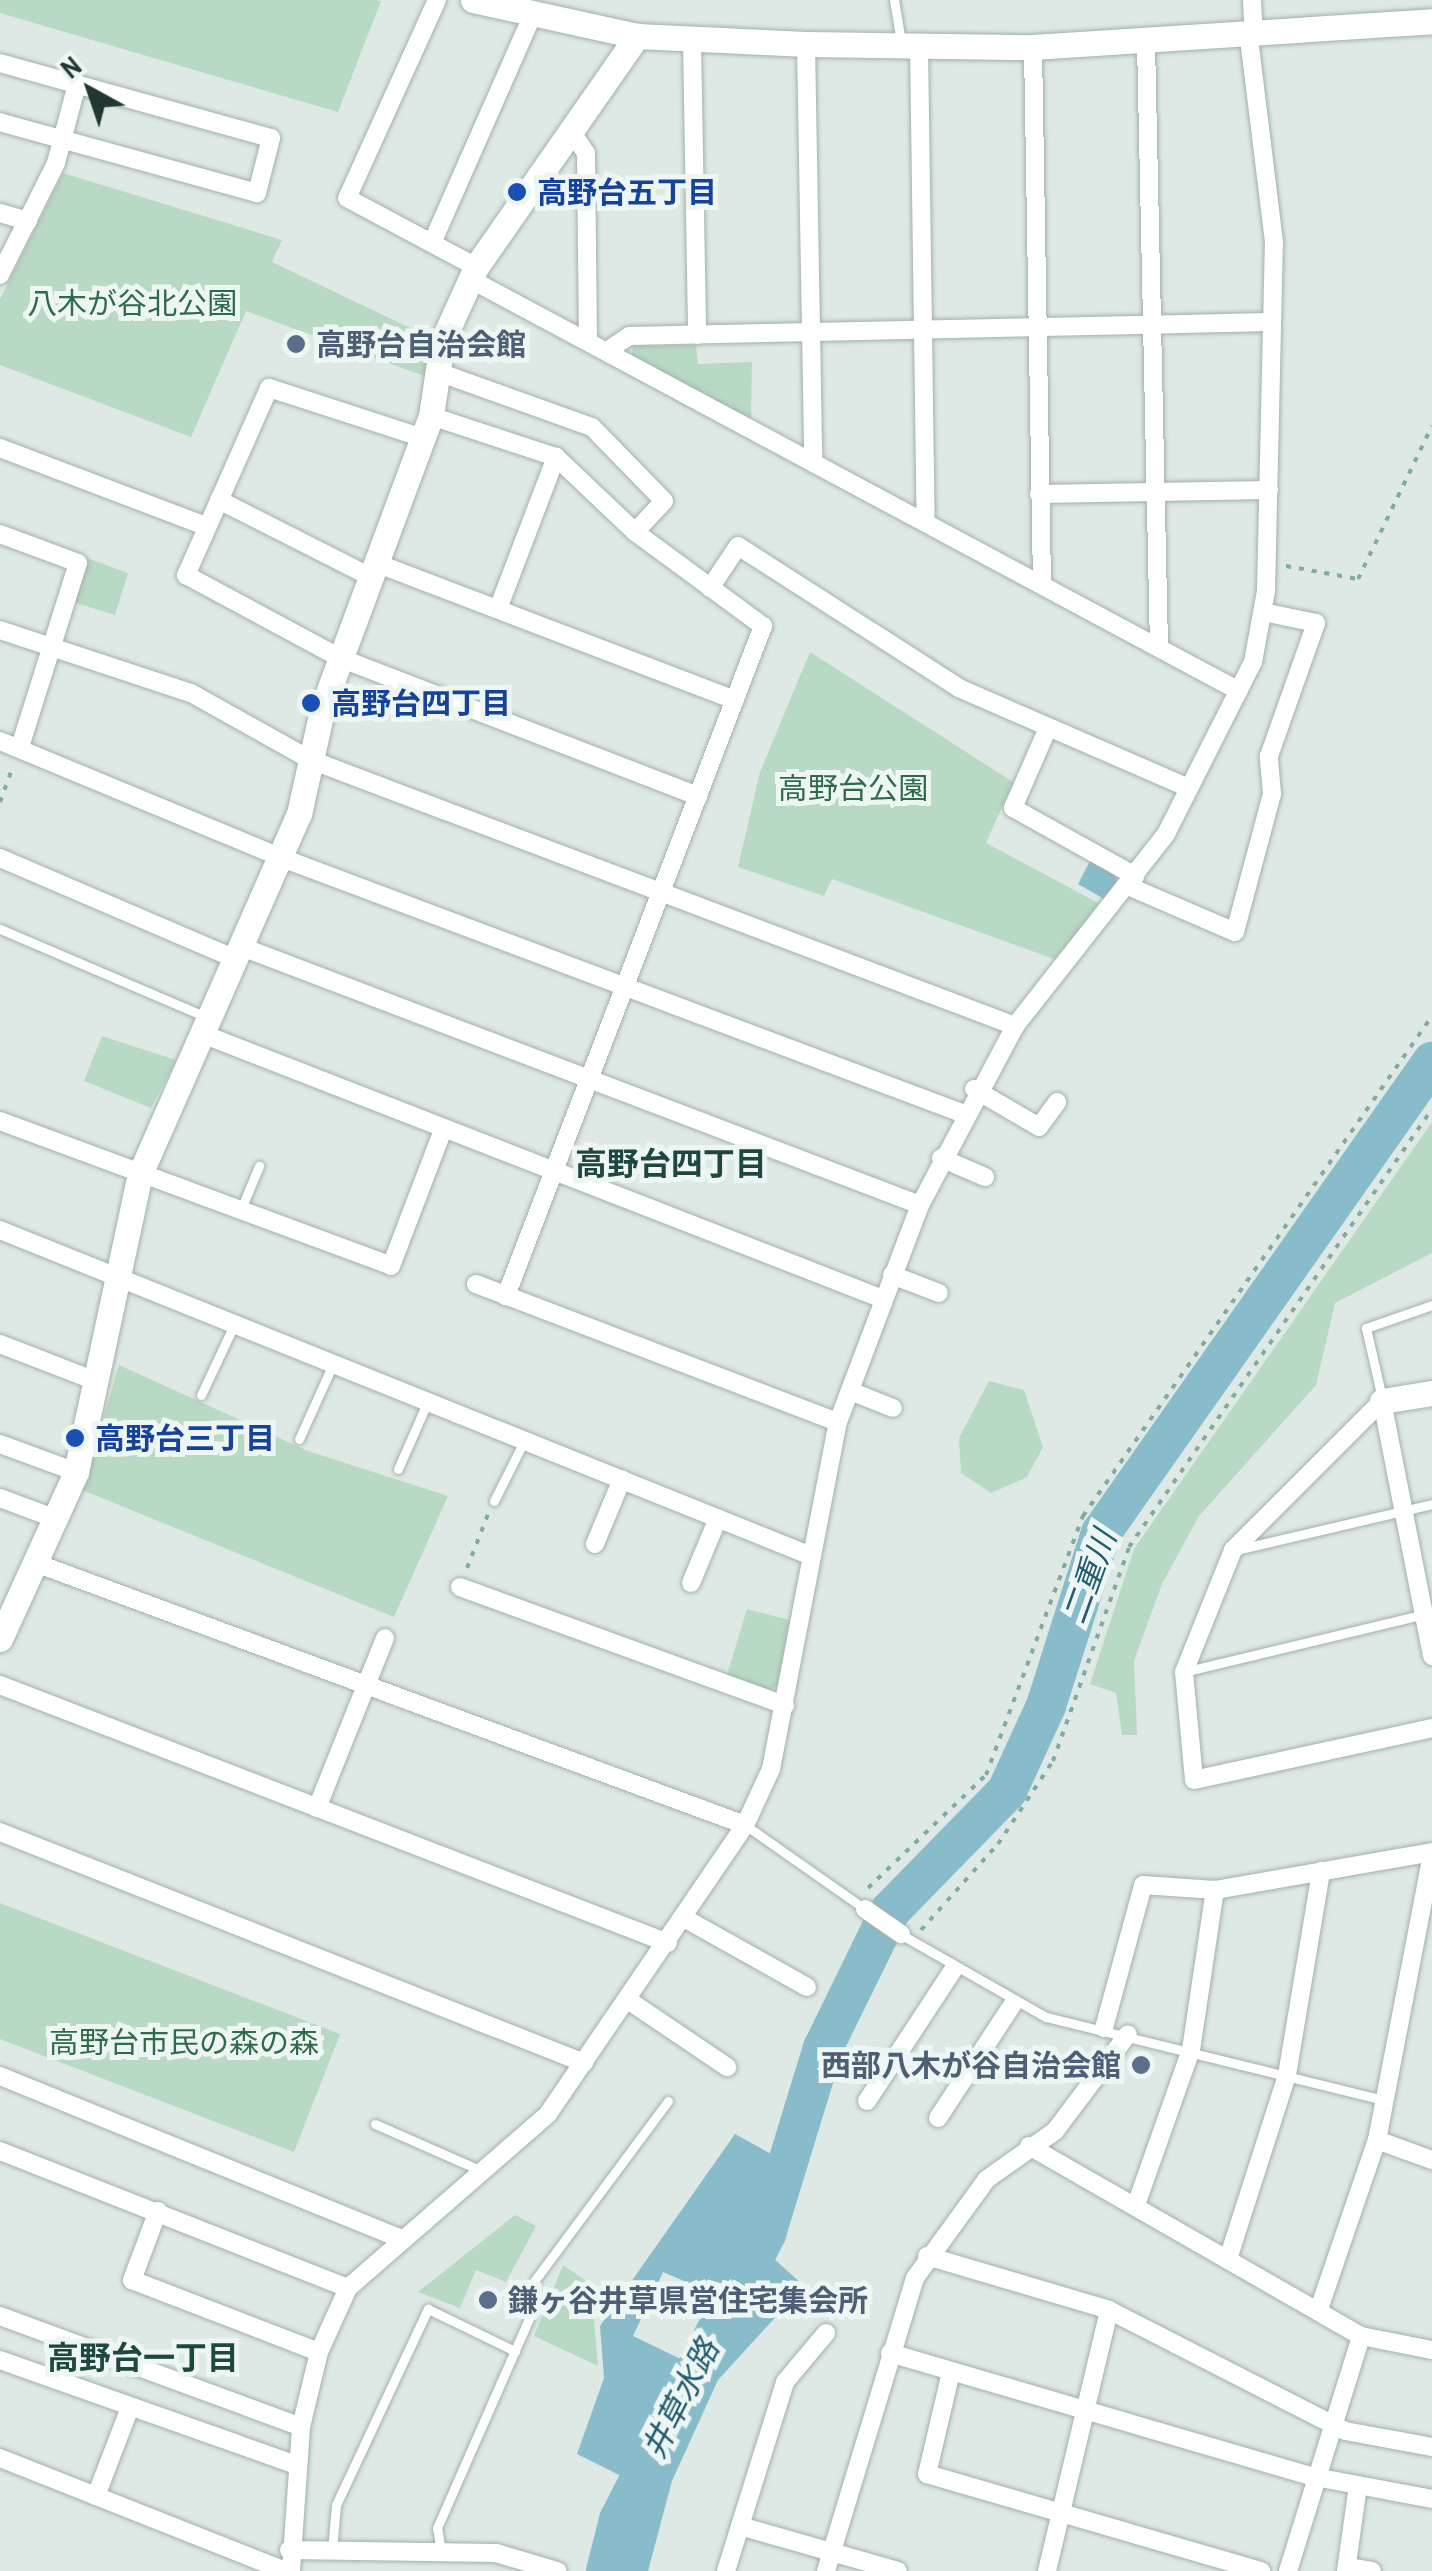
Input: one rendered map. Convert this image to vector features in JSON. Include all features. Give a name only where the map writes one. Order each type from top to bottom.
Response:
[{"type":"street","points":[[437,0],[346,198],[432,243],[473,273],[588,341],[1239,691]]},
{"type":"street","points":[[473,0],[637,36],[806,44],[1033,47],[1252,37],[1432,21]]},
{"type":"street","points":[[0,2458],[288,2571],[294,2464],[301,2428],[318,2352],[348,2288],[548,2114],[746,1826],[785,1705],[809,1554],[838,1422],[920,1205],[974,1089],[1014,1026],[1132,881],[1189,788],[1239,691],[1264,612],[1274,242],[1252,37],[1252,0]]},
{"type":"street","points":[[432,243],[532,16]]},
{"type":"street","points":[[1,1634],[41,1565],[76,1472],[140,1174],[282,858],[340,658],[427,427],[441,373],[442,342],[473,273],[573,134],[637,36]]},
{"type":"street","points":[[692,40],[698,334]]},
{"type":"street","points":[[1146,42],[1153,325],[1152,492],[1159,646]]},
{"type":"street","points":[[806,44],[813,463]]},
{"type":"street","points":[[910,45],[923,330],[926,521]]},
{"type":"street","points":[[1033,47],[1042,582]]},
{"type":"street","points":[[0,63],[272,138],[257,194],[0,122]]},
{"type":"street","points":[[0,275],[63,140],[77,84]]},
{"type":"street","points":[[573,134],[586,153],[588,341]]},
{"type":"street","points":[[0,212],[28,220]]},
{"type":"street","points":[[607,351],[629,336],[1269,322]]},
{"type":"street","points":[[441,373],[592,426],[664,501],[635,532]]},
{"type":"street","points":[[506,1296],[698,796],[762,626],[635,532],[556,458],[269,388],[186,574],[340,658],[698,796]]},
{"type":"street","points":[[0,448],[205,526]]},
{"type":"street","points":[[498,608],[556,458]]},
{"type":"street","points":[[1039,494],[1269,490]]},
{"type":"street","points":[[219,500],[373,570],[498,608],[734,700]]},
{"type":"street","points":[[0,534],[78,563],[20,748]]},
{"type":"street","points":[[710,588],[738,546],[959,688],[1048,730],[1189,788]]},
{"type":"street","points":[[1048,730],[1013,808],[1132,881],[1236,932],[1272,794],[1269,756],[1316,623],[1264,612]]},
{"type":"street","points":[[0,630],[191,693],[311,760],[1014,1026]]},
{"type":"street","points":[[0,741],[282,858],[962,1114]]},
{"type":"street","points":[[0,858],[239,953],[920,1205]]},
{"type":"street","points":[[204,1025],[443,1130],[882,1299]]},
{"type":"street","points":[[974,1089],[1039,1127],[1057,1102]]},
{"type":"street","points":[[0,1121],[390,1266],[443,1130]]},
{"type":"street","points":[[941,1158],[985,1177]]},
{"type":"street","points":[[0,1230],[119,1273],[809,1554]]},
{"type":"street","points":[[892,1275],[939,1294]]},
{"type":"street","points":[[476,1284],[838,1422]]},
{"type":"street","points":[[0,1344],[98,1382]]},
{"type":"street","points":[[850,1390],[893,1408]]},
{"type":"street","points":[[1432,1393],[1382,1401],[1233,1550],[1184,1672],[1194,1780],[1432,1728]]},
{"type":"street","points":[[1382,1401],[1428,1614],[1432,1656]]},
{"type":"street","points":[[0,1444],[76,1472]]},
{"type":"street","points":[[595,1544],[622,1478]]},
{"type":"street","points":[[0,1498],[59,1520]]},
{"type":"street","points":[[690,1583],[718,1518]]},
{"type":"street","points":[[41,1565],[746,1826]]},
{"type":"street","points":[[460,1587],[785,1705]]},
{"type":"street","points":[[318,1808],[386,1638]]},
{"type":"street","points":[[0,1685],[668,1943]]},
{"type":"street","points":[[0,1832],[584,2063]]},
{"type":"street","points":[[1104,2028],[1143,1885],[1215,1890],[1432,1853],[1387,2100],[1319,2308]]},
{"type":"street","points":[[1229,2256],[1287,2075],[1321,1870]]},
{"type":"street","points":[[1136,2205],[1191,2050],[1215,1890]]},
{"type":"street","points":[[859,1905],[906,1938]]},
{"type":"street","points":[[684,1918],[807,1986]]},
{"type":"street","points":[[868,2101],[953,1970]]},
{"type":"street","points":[[628,2000],[727,2067]]},
{"type":"street","points":[[938,2118],[1013,2004]]},
{"type":"street","points":[[826,2571],[890,2353],[927,2256],[987,2179],[1055,2131],[1128,2034]]},
{"type":"street","points":[[0,2076],[402,2239]]},
{"type":"street","points":[[1377,2140],[1432,2160]]},
{"type":"street","points":[[1029,2146],[1229,2256],[1361,2336],[1432,2350]]},
{"type":"street","points":[[0,2151],[348,2288]]},
{"type":"street","points":[[158,2211],[132,2280],[318,2352]]},
{"type":"street","points":[[927,2256],[1109,2310],[1330,2422],[1432,2448]]},
{"type":"street","points":[[1047,2571],[1109,2310]]},
{"type":"street","points":[[0,2316],[301,2428]]},
{"type":"street","points":[[726,2571],[785,2382],[826,2332]]},
{"type":"street","points":[[1288,2571],[1330,2422],[1361,2336]]},
{"type":"street","points":[[890,2353],[1315,2477],[1432,2499]]},
{"type":"street","points":[[0,2360],[129,2410],[294,2464]]},
{"type":"street","points":[[950,2372],[926,2474],[1062,2510],[1261,2571]]},
{"type":"street","points":[[96,2496],[129,2410]]},
{"type":"street","points":[[1358,2486],[1346,2569],[1372,2571]]},
{"type":"street","points":[[740,2526],[898,2571]]},
{"type":"street","points":[[289,2550],[496,2553],[557,2571]]},
{"type":"lane","points":[[894,0],[910,45]]},
{"type":"lane","points":[[0,929],[204,1025]]},
{"type":"lane","points":[[241,1211],[259,1166]]},
{"type":"lane","points":[[1382,1401],[1366,1328],[1432,1305]]},
{"type":"lane","points":[[202,1395],[235,1321]]},
{"type":"lane","points":[[299,1439],[334,1361]]},
{"type":"lane","points":[[398,1469],[428,1400]]},
{"type":"lane","points":[[494,1501],[525,1439]]},
{"type":"lane","points":[[1233,1550],[1432,1504]]},
{"type":"lane","points":[[1184,1672],[1428,1614]]},
{"type":"lane","points":[[746,1826],[859,1905]]},
{"type":"lane","points":[[906,1938],[1013,2004],[1387,2100]]},
{"type":"lane","points":[[440,2552],[437,2528],[536,2302],[534,2280],[668,2101]]},
{"type":"lane","points":[[375,2124],[482,2170]]},
{"type":"lane","points":[[332,2550],[336,2505],[428,2309],[515,2351]]},
{"type":"path","points":[[1267,562],[1358,578],[1432,426]]},
{"type":"path","points":[[0,802],[20,748]]},
{"type":"path","points":[[859,1905],[986,1776],[1083,1516],[1432,1016]]},
{"type":"path","points":[[906,1938],[1030,1801],[1074,1715],[1129,1547],[1432,1109]]},
{"type":"path","points":[[460,1587],[494,1501]]},
{"type":"green space","points":[[0,0],[381,1],[338,112],[0,13]]},
{"type":"green space","name":"八木が谷北公園","points":[[63,173],[282,240],[272,262],[429,337],[427,377],[246,311],[191,437],[0,365],[0,299]]},
{"type":"green space","points":[[696,345],[698,364],[752,362],[751,419],[632,355],[633,346]]},
{"type":"green space","points":[[87,558],[128,573],[115,615],[73,602]]},
{"type":"green space","name":"高野台公園","points":[[810,652],[1013,782],[986,843],[1102,905],[1054,959],[832,879],[824,896],[738,867],[760,772]]},
{"type":"green space","points":[[102,1036],[176,1060],[151,1108],[84,1081]]},
{"type":"green space","points":[[1432,1122],[1432,1253],[1335,1303],[1316,1385],[1199,1516],[1162,1584],[1134,1661],[1137,1735],[1122,1735],[1116,1693],[1090,1684],[1134,1549]]},
{"type":"green space","points":[[119,1365],[308,1451],[448,1496],[394,1617],[82,1490]]},
{"type":"green space","points":[[989,1381],[1024,1390],[1043,1447],[1027,1477],[991,1493],[961,1473],[959,1438]]},
{"type":"green space","points":[[747,1609],[789,1620],[780,1684],[771,1690],[727,1675]]},
{"type":"green space","name":"高野台市民の森の森","points":[[0,1903],[340,2034],[294,2152],[0,2039]]},
{"type":"green space","points":[[515,2215],[536,2226],[506,2282],[476,2270],[460,2308],[418,2292]]},
{"type":"green space","points":[[563,2265],[610,2298],[594,2321],[598,2366],[534,2336]]},
{"type":"water","points":[[1090,861],[1114,873],[1118,886],[1104,899],[1078,884]]},
{"type":"water","points":[[735,2134],[773,2155],[753,2225],[721,2297],[663,2272],[633,2336],[687,2362],[625,2478],[577,2454],[604,2378],[600,2326]]},
{"type":"water","points":[[771,2256],[804,2286],[718,2380],[672,2481],[648,2571],[621,2571],[636,2518]]},
{"type":"waterway","name":"二重川","points":[[606,2571],[619,2520],[766,2234],[823,2048],[890,1911],[1007,1791],[1046,1706],[1101,1533],[1432,1062]]},
{"type":"waterway","points":[[820,2059],[841,2078]]},
{"type":"place","name":"高野台五丁目","points":[[517,192]]},
{"type":"place","name":"高野台自治会館","points":[[296,344]]},
{"type":"place","name":"高野台四丁目","points":[[311,703]]},
{"type":"place","name":"高野台三丁目","points":[[75,1438]]},
{"type":"place","name":"西部八木が谷自治会館","points":[[1141,2065]]},
{"type":"place","name":"鎌ヶ谷井草県営住宅集会所","points":[[488,2300]]},
{"type":"district","name":"高野台四丁目","points":[[671,1164]]},
{"type":"district","name":"高野台一丁目","points":[[143,2358]]},
{"type":"water label","name":"井草水路","points":[[681,2399]]}]
